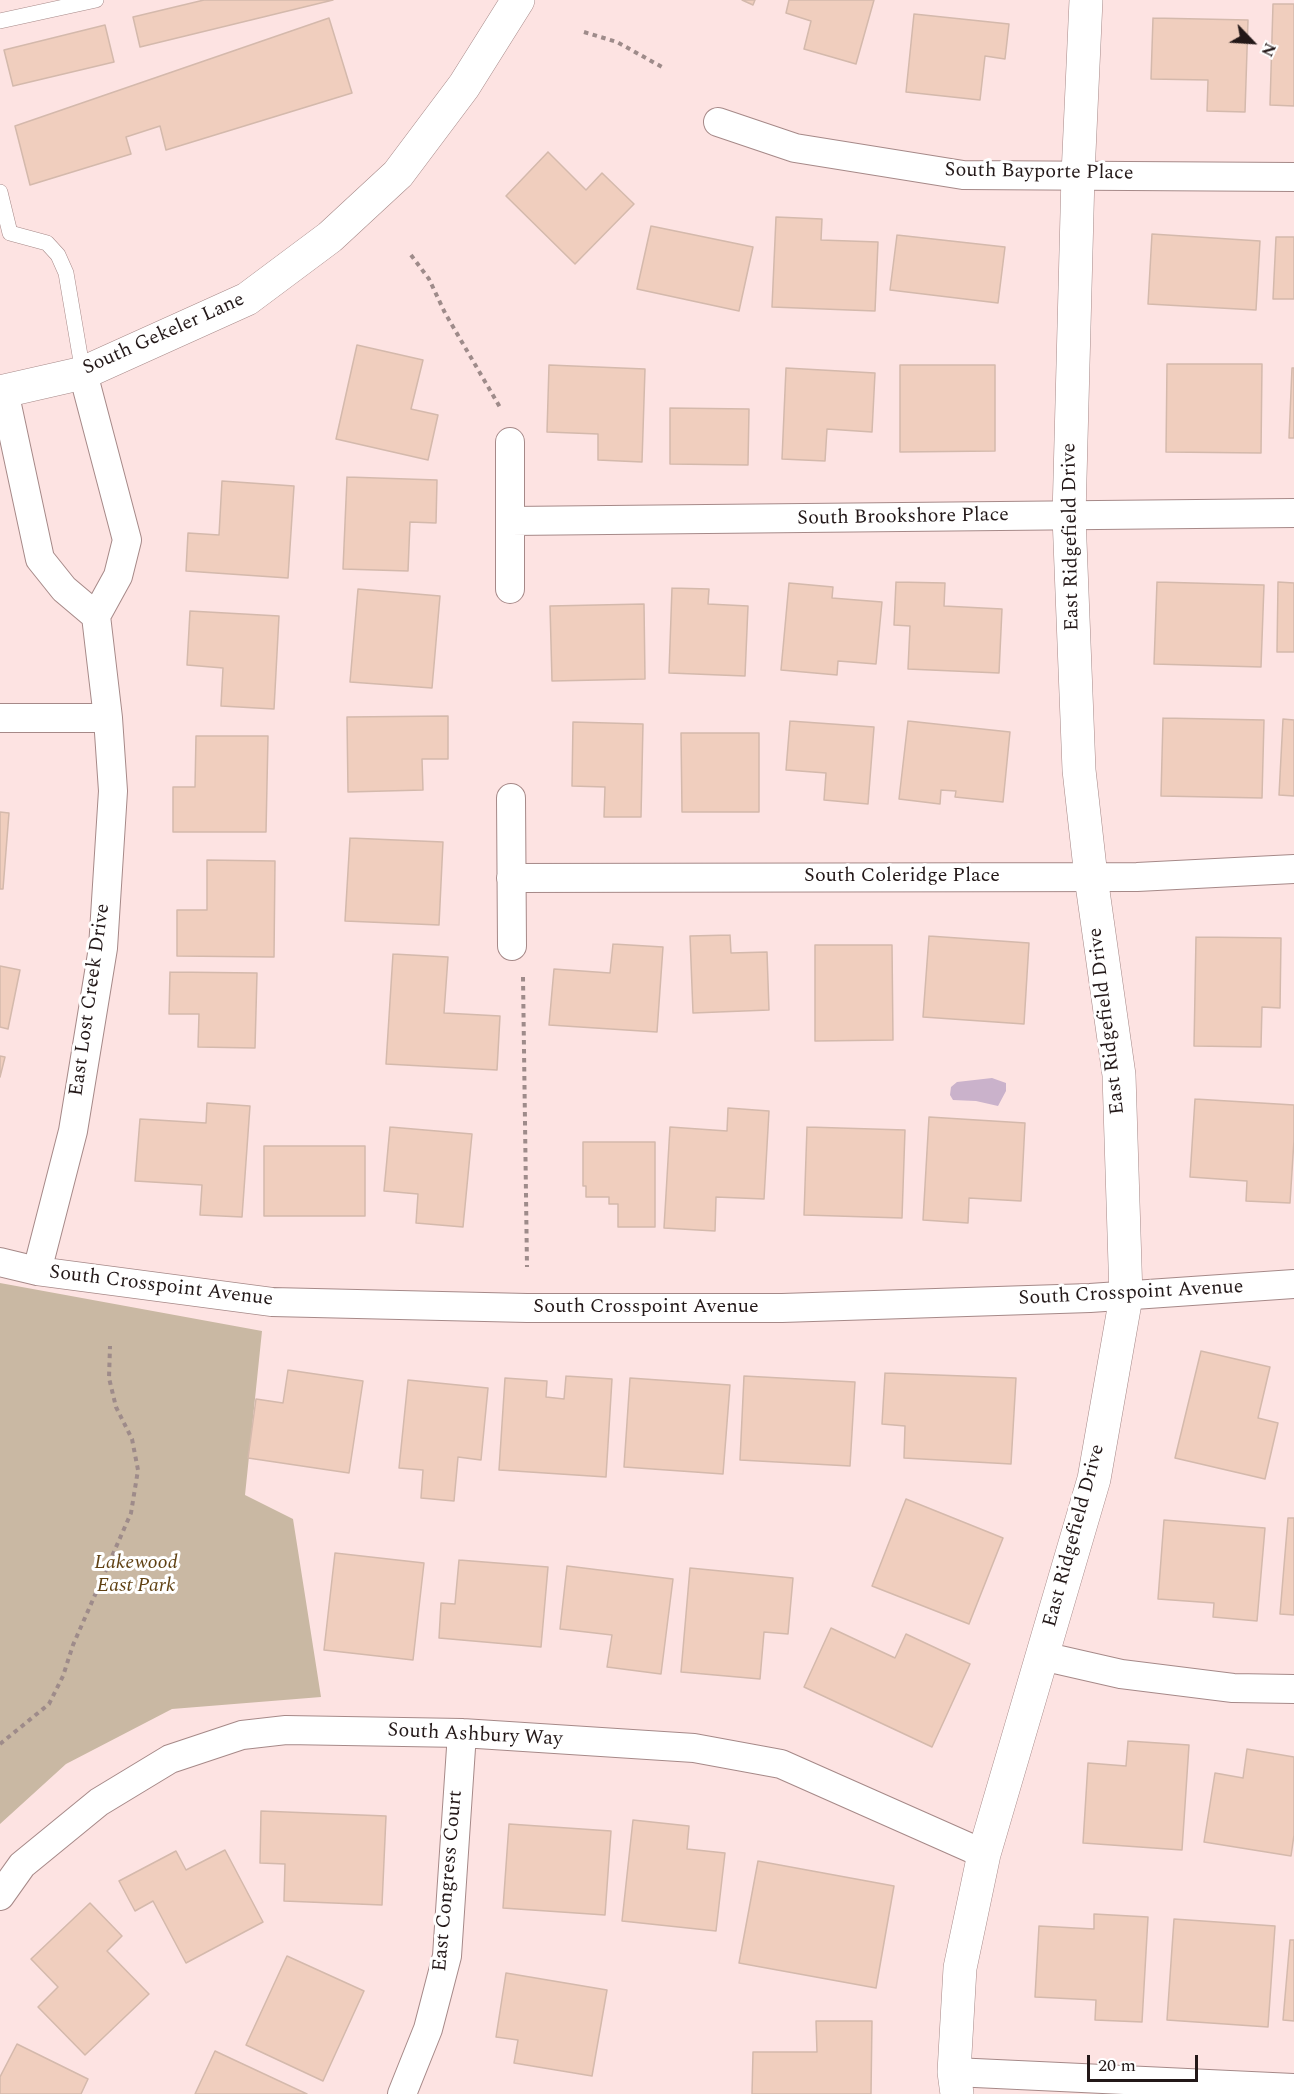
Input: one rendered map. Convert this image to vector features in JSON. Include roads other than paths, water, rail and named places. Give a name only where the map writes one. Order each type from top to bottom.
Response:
[{"type":"street","name":"South Gekeler Lane","points":[[1,386],[83,374],[247,299],[330,237],[398,174],[464,87],[518,0]]},
{"type":"street","name":"East Ridgefield Drive","points":[[955,2083],[960,1968],[984,1854],[1094,1479],[1126,1297],[1119,1076],[1091,877],[1079,771],[1068,516],[1078,175],[1086,0]]},
{"type":"street","name":"South Bayporte Place","points":[[718,122],[795,148],[963,175],[1294,177]]},
{"type":"street","points":[[1,386],[40,559],[64,589],[96,616],[118,576],[128,540],[83,374]]},
{"type":"street","points":[[510,442],[510,589]]},
{"type":"street","name":"South Brookshore Place","points":[[511,521],[1294,513]]},
{"type":"street","name":"East Lost Creek Drive","points":[[37,1271],[73,1131],[103,948],[113,790],[108,718],[96,616]]},
{"type":"street","points":[[0,718],[108,718]]},
{"type":"street","points":[[511,798],[512,946]]},
{"type":"street","name":"South Coleridge Place","points":[[511,878],[1137,877],[1294,869]]},
{"type":"street","name":"South Crosspoint Avenue","points":[[0,1262],[37,1271],[284,1303],[527,1308],[782,1308],[1126,1297],[1294,1284]]},
{"type":"street","points":[[1042,1656],[1121,1674],[1233,1688],[1294,1689]]},
{"type":"street","name":"South Ashbury Way","points":[[0,1896],[22,1865],[99,1802],[170,1758],[242,1735],[286,1730],[462,1733],[694,1749],[781,1764],[984,1854]]},
{"type":"street","name":"East Congress Court","points":[[402,2094],[428,2029],[447,1956],[462,1733]]},
{"type":"street","points":[[955,2083],[1294,2088]]},
{"type":"lane","points":[[0,21],[96,0]]},
{"type":"lane","points":[[0,192],[5,239],[47,243],[58,255],[66,273],[83,374]]},
{"type":"park label","name":"Lakewood East Park","points":[[136,1576]]}]
